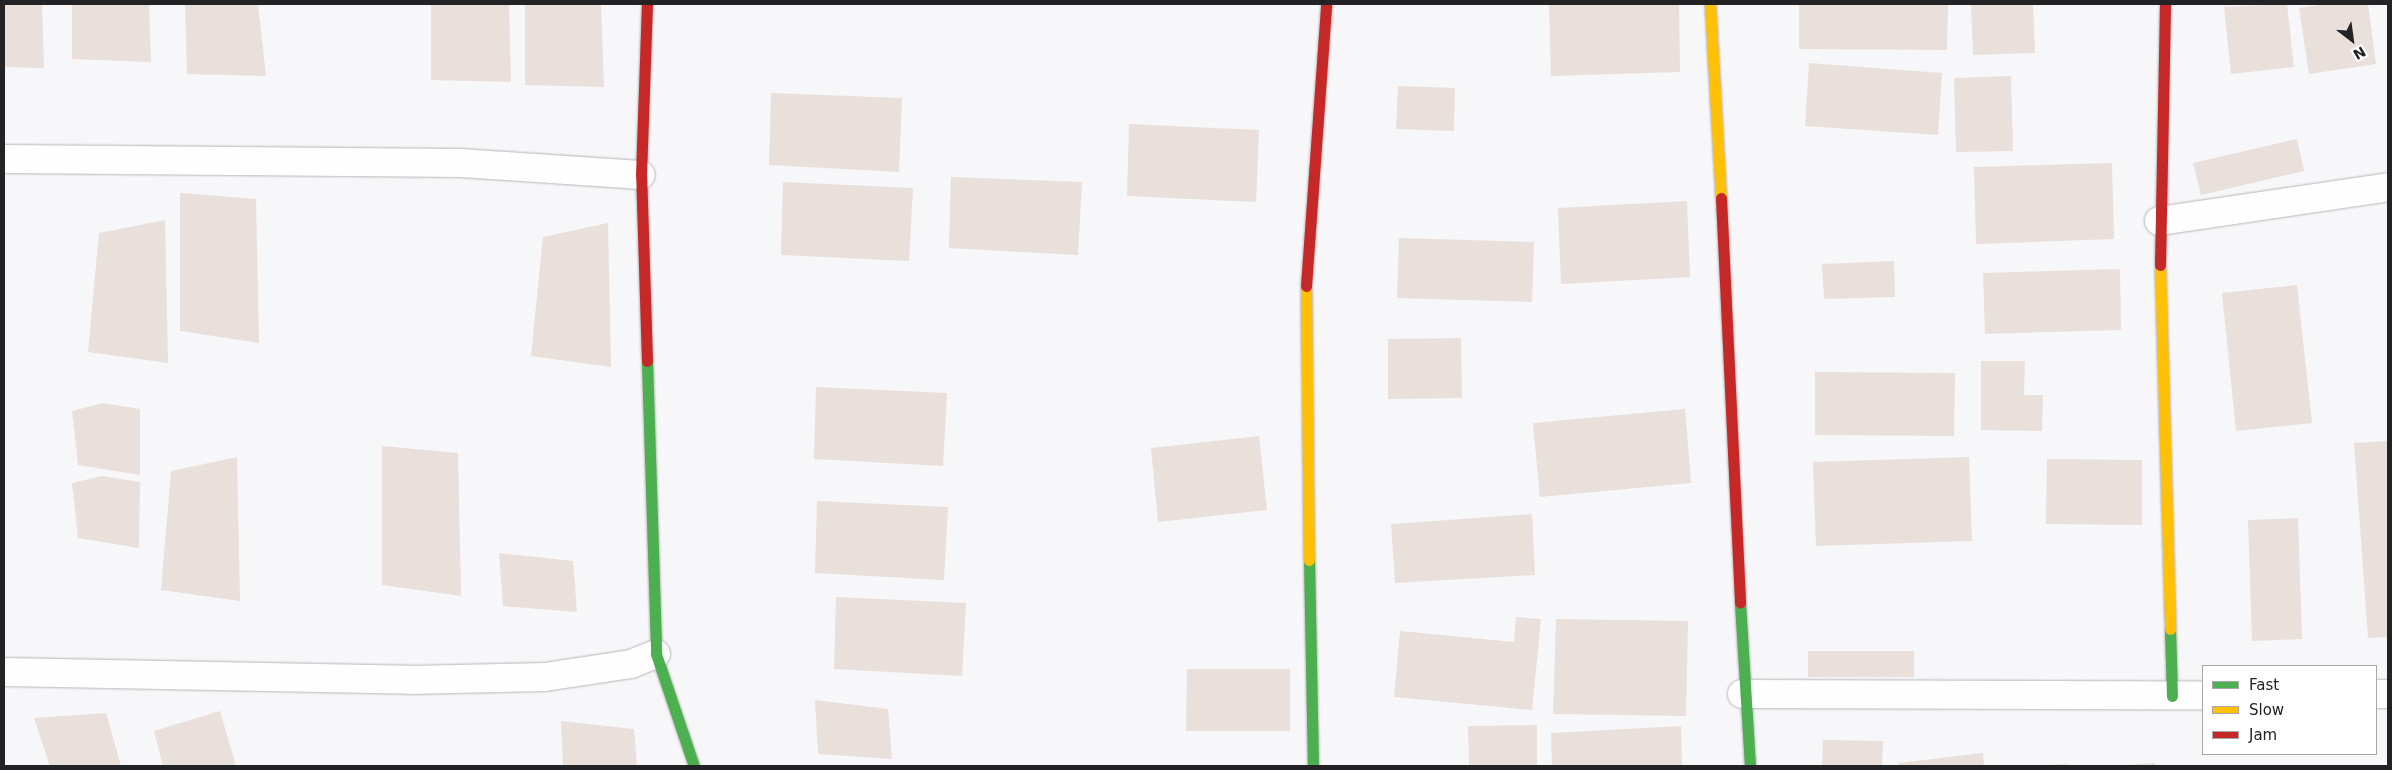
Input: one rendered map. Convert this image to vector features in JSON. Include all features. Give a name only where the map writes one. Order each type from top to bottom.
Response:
[{"type":"street","points":[[646,4],[641,175],[656,654],[694,766]]},
{"type":"street","points":[[1313,766],[1304,322],[1326,4]]},
{"type":"street","points":[[1710,4],[1735,428],[1742,694],[1750,766]]},
{"type":"street","points":[[2165,4],[2159,221],[2172,696]]},
{"type":"street","points":[[4,159],[461,163],[641,175]]},
{"type":"street","points":[[2159,221],[2388,187]]},
{"type":"street","points":[[4,672],[410,680],[545,677],[631,664],[656,654]]},
{"type":"street","points":[[1742,694],[2202,696]]},
{"type":"building","points":[[4,4],[42,4],[44,68],[4,67]]},
{"type":"building","points":[[72,4],[149,4],[151,62],[72,59]]},
{"type":"building","points":[[185,4],[258,4],[266,76],[187,74]]},
{"type":"building","points":[[431,4],[509,4],[511,82],[431,80]]},
{"type":"building","points":[[525,4],[601,4],[604,87],[525,85]]},
{"type":"building","points":[[1549,4],[1679,4],[1680,72],[1551,76]]},
{"type":"building","points":[[1799,4],[1948,4],[1947,50],[1799,49]]},
{"type":"building","points":[[1971,4],[2033,4],[2035,53],[1973,55]]},
{"type":"building","points":[[2287,4],[2294,67],[2231,74],[2224,7]]},
{"type":"building","points":[[2326,4],[2368,4],[2376,64],[2309,74],[2299,8]]},
{"type":"building","points":[[1809,63],[1942,73],[1938,135],[1805,126]]},
{"type":"building","points":[[2011,76],[2013,151],[1956,152],[1954,78]]},
{"type":"building","points":[[1398,86],[1455,88],[1454,131],[1396,129]]},
{"type":"building","points":[[771,93],[902,98],[899,172],[769,165]]},
{"type":"building","points":[[1129,124],[1259,130],[1256,202],[1127,196]]},
{"type":"building","points":[[2297,139],[2304,171],[2201,195],[2193,163]]},
{"type":"building","points":[[2112,163],[2114,239],[1976,244],[1974,167]]},
{"type":"building","points":[[951,177],[1082,182],[1078,255],[949,248]]},
{"type":"building","points":[[783,182],[913,188],[909,261],[781,255]]},
{"type":"building","points":[[180,193],[256,199],[259,343],[180,331]]},
{"type":"building","points":[[1687,201],[1690,277],[1561,284],[1558,208]]},
{"type":"building","points":[[165,220],[168,363],[88,352],[99,233]]},
{"type":"building","points":[[608,223],[611,367],[531,356],[543,237]]},
{"type":"building","points":[[1399,238],[1534,242],[1532,302],[1397,298]]},
{"type":"building","points":[[1894,261],[1895,297],[1824,299],[1822,264]]},
{"type":"building","points":[[2120,269],[2121,330],[1985,334],[1983,273]]},
{"type":"building","points":[[2297,285],[2312,423],[2236,431],[2222,293]]},
{"type":"building","points":[[1461,338],[1462,398],[1388,399],[1388,339]]},
{"type":"building","points":[[1981,361],[2025,361],[2024,395],[2043,395],[2042,431],[1981,430]]},
{"type":"building","points":[[1815,372],[1955,373],[1954,436],[1815,435]]},
{"type":"building","points":[[816,387],[947,393],[943,466],[814,459]]},
{"type":"building","points":[[103,403],[140,409],[140,475],[78,465],[72,411]]},
{"type":"building","points":[[1685,409],[1691,483],[1540,497],[1533,423]]},
{"type":"building","points":[[1259,436],[1267,510],[1158,522],[1151,448]]},
{"type":"building","points":[[2388,441],[2388,637],[2368,638],[2354,443]]},
{"type":"building","points":[[382,446],[458,453],[461,596],[382,585]]},
{"type":"building","points":[[237,457],[240,601],[161,590],[171,471]]},
{"type":"building","points":[[1969,457],[1972,541],[1816,546],[1813,462]]},
{"type":"building","points":[[2047,459],[2142,460],[2142,525],[2046,524]]},
{"type":"building","points":[[102,476],[140,482],[139,548],[78,538],[72,483]]},
{"type":"building","points":[[817,501],[948,507],[944,580],[815,573]]},
{"type":"building","points":[[1532,514],[1535,575],[1395,583],[1391,524]]},
{"type":"building","points":[[2298,518],[2302,639],[2252,641],[2248,520]]},
{"type":"building","points":[[499,553],[573,561],[577,612],[503,606]]},
{"type":"building","points":[[836,597],[966,603],[962,676],[834,669]]},
{"type":"building","points":[[1516,617],[1541,619],[1532,710],[1394,697],[1400,631],[1514,642]]},
{"type":"building","points":[[1556,619],[1688,621],[1686,716],[1553,714]]},
{"type":"building","points":[[1808,651],[1914,651],[1914,677],[1808,677]]},
{"type":"building","points":[[1187,669],[1290,669],[1290,731],[1186,731]]},
{"type":"building","points":[[815,700],[888,709],[892,759],[818,754]]},
{"type":"building","points":[[220,711],[236,766],[163,766],[154,731]]},
{"type":"building","points":[[106,713],[121,766],[50,766],[34,718]]},
{"type":"building","points":[[561,721],[634,729],[637,766],[563,766]]},
{"type":"building","points":[[1537,725],[1537,766],[1469,766],[1468,726]]},
{"type":"building","points":[[1681,726],[1682,766],[1552,766],[1551,733]]},
{"type":"building","points":[[1823,740],[1883,741],[1882,766],[1822,766]]},
{"type":"building","points":[[1983,753],[1984,766],[1899,766],[1899,763]]},
{"type":"building","points":[[2155,763],[2155,766],[2122,766],[2122,765]]},
{"type":"building","points":[[2069,764],[2069,766],[2038,766],[2038,765]]},
{"type":"traffic: fast","points":[[647,361],[656,654],[694,766]]},
{"type":"traffic: fast","points":[[1309,560],[1313,766]]},
{"type":"traffic: fast","points":[[1740,603],[1750,766]]},
{"type":"traffic: fast","points":[[2170,629],[2172,696]]},
{"type":"traffic: slow","points":[[1710,4],[1721,198]]},
{"type":"traffic: slow","points":[[2160,265],[2170,629]]},
{"type":"traffic: slow","points":[[1306,286],[1309,560]]},
{"type":"traffic: jam","points":[[647,4],[641,175],[647,361]]},
{"type":"traffic: jam","points":[[1306,286],[1326,4]]},
{"type":"traffic: jam","points":[[2160,265],[2165,4]]},
{"type":"traffic: jam","points":[[1721,198],[1740,603]]}]
